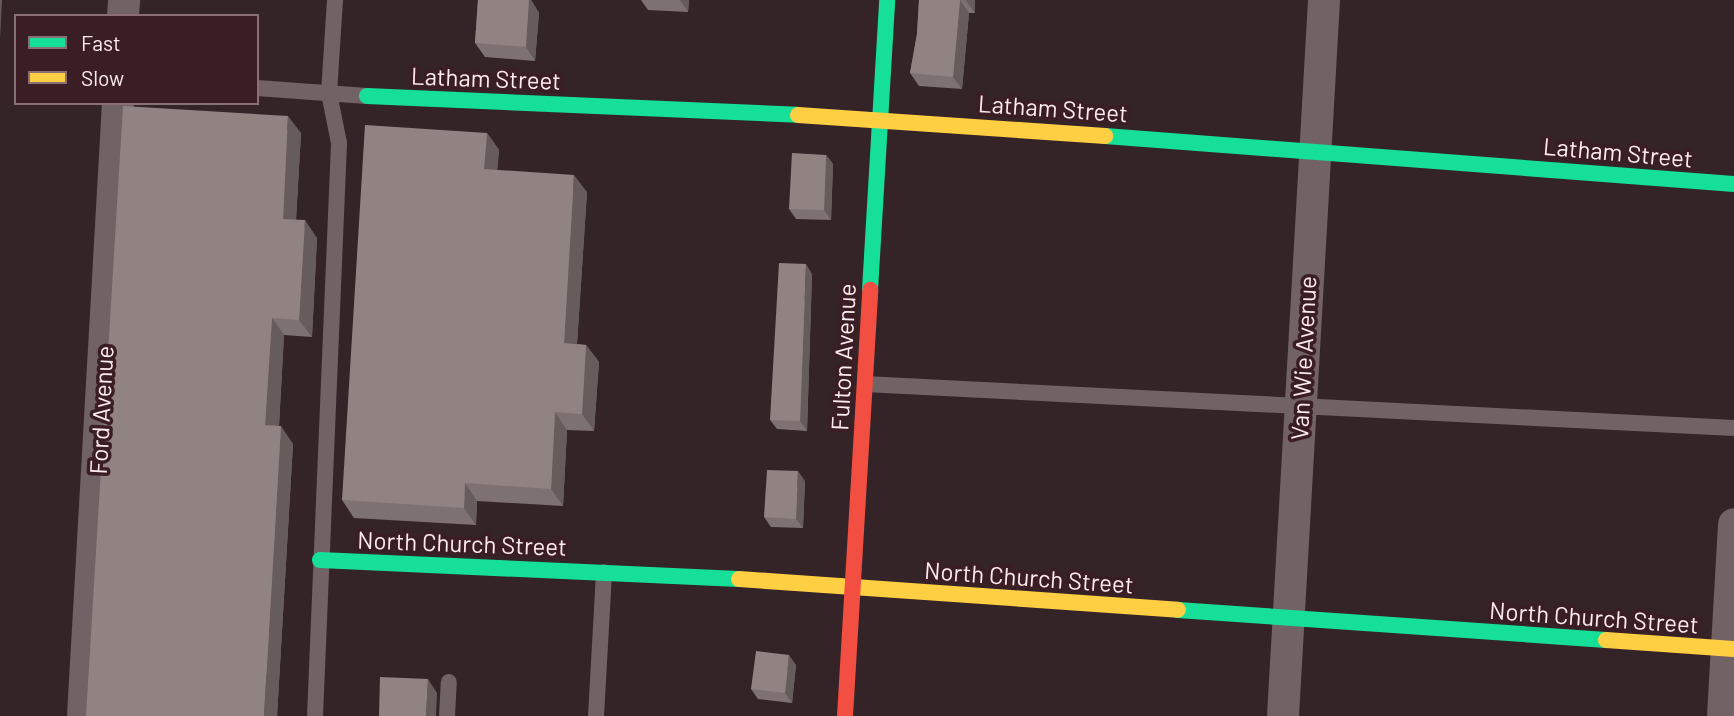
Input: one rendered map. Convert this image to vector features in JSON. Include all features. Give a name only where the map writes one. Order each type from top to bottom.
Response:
[{"type":"street","name":"Fulton Avenue","points":[[845,716],[887,0]]},
{"type":"street","name":"Van Wie Avenue","points":[[1283,716],[1324,0]]},
{"type":"street","name":"Latham Street","points":[[367,96],[880,119],[1315,149],[1734,184]]},
{"type":"street","name":"Ford Avenue","points":[[83,716],[118,105]]},
{"type":"street","points":[[1723,716],[1731,649],[1734,524]]},
{"type":"street","name":"North Church Street","points":[[320,560],[604,572],[1731,649]]},
{"type":"lane","points":[[315,716],[323,589],[320,560],[339,143],[329,93],[335,0]]},
{"type":"lane","points":[[259,88],[367,96]]},
{"type":"lane","points":[[865,384],[1734,428]]},
{"type":"lane","points":[[596,716],[604,572]]},
{"type":"lane","points":[[447,716],[449,682]]},
{"type":"building","points":[[478,0],[529,0],[526,47],[475,43]]},
{"type":"building","points":[[919,0],[960,0],[953,77],[910,73],[917,34]]},
{"type":"building","points":[[123,106],[288,116],[283,219],[305,220],[299,320],[272,318],[265,425],[281,426],[264,716],[86,716]]},
{"type":"building","points":[[365,125],[487,133],[484,169],[574,175],[564,343],[586,345],[582,414],[555,412],[551,489],[465,483],[464,508],[342,500]]},
{"type":"building","points":[[792,153],[826,155],[824,210],[789,209]]},
{"type":"building","points":[[779,263],[806,264],[800,421],[770,420]]},
{"type":"building","points":[[767,470],[798,471],[796,519],[764,517]]},
{"type":"building","points":[[756,651],[789,655],[785,693],[751,689]]},
{"type":"building","points":[[380,677],[428,679],[426,716],[379,716]]},
{"type":"traffic: fast","points":[[870,290],[887,0]]},
{"type":"traffic: fast","points":[[367,96],[798,115]]},
{"type":"traffic: fast","points":[[1105,136],[1734,184]]},
{"type":"traffic: fast","points":[[320,560],[739,579]]},
{"type":"traffic: fast","points":[[1178,610],[1606,640]]},
{"type":"traffic: slow","points":[[798,115],[1105,136]]},
{"type":"traffic: slow","points":[[739,579],[1178,610]]},
{"type":"traffic: slow","points":[[1606,640],[1734,649]]},
{"type":"traffic: jam","points":[[845,716],[870,290]]}]
